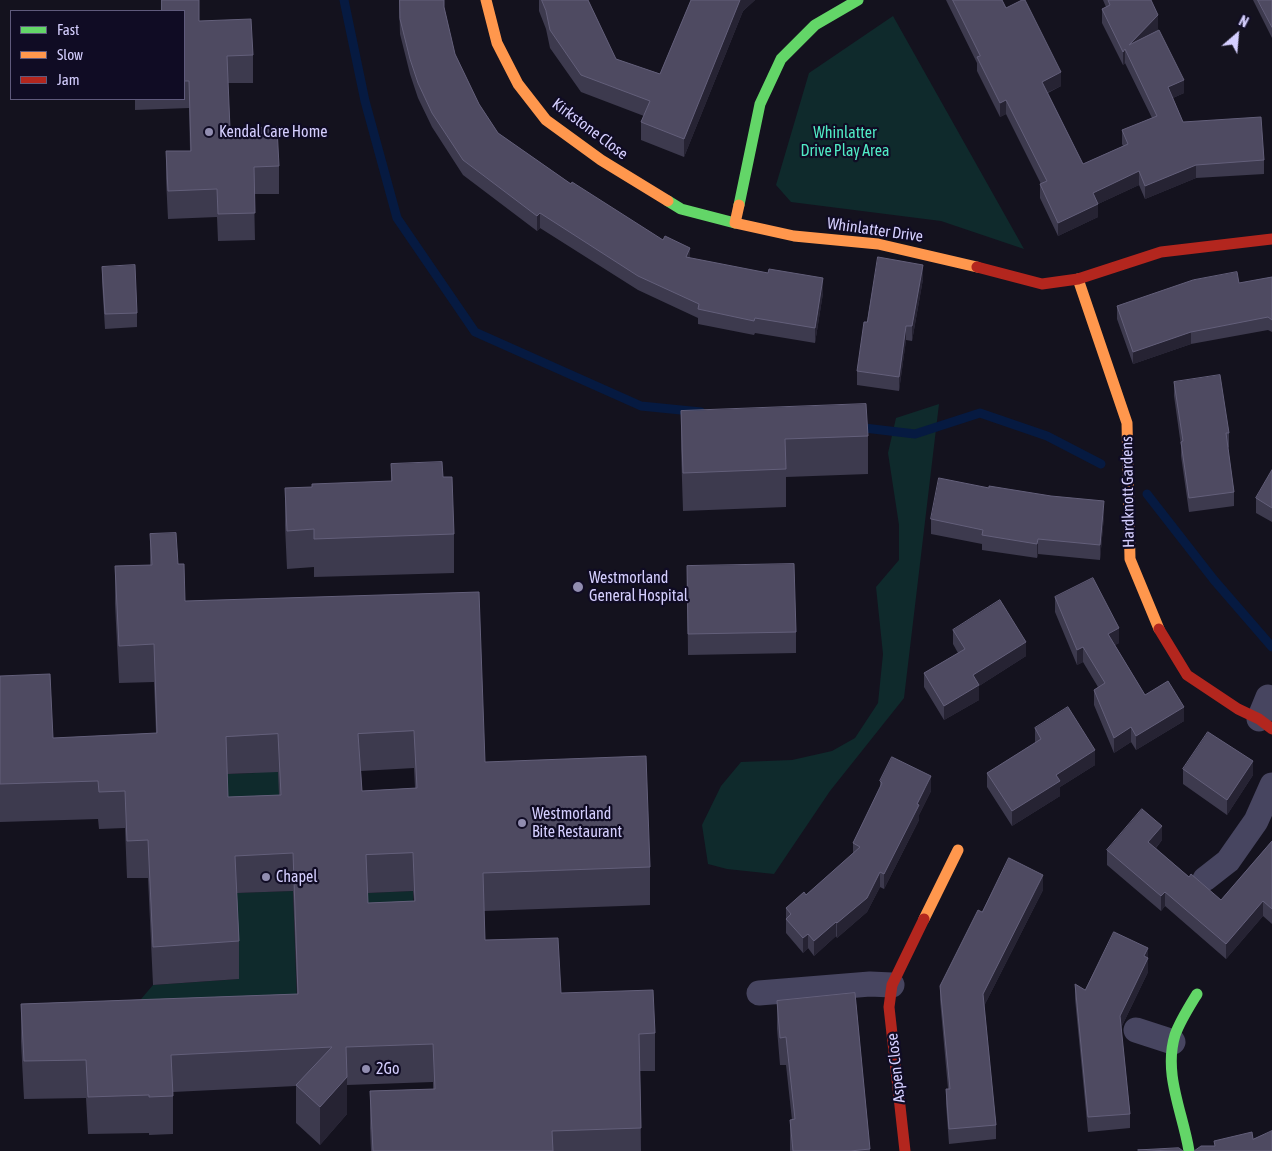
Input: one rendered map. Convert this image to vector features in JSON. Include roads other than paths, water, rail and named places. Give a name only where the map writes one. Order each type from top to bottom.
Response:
[{"type":"street","name":"Kirkstone Close","points":[[486,0],[497,43],[518,84],[546,120],[601,160],[680,209],[735,223]]},
{"type":"street","points":[[735,223],[760,104],[781,59],[815,25],[858,0]]},
{"type":"street","name":"Whinlatter Drive","points":[[735,223],[794,236],[878,244],[947,258],[1042,284],[1078,279],[1161,252],[1272,239]]},
{"type":"street","name":"Hardknott Gardens","points":[[1078,279],[1127,423],[1130,559],[1160,630],[1188,675],[1238,709],[1266,715]]},
{"type":"street","points":[[1205,879],[1228,861],[1234,853],[1256,821],[1272,785]]},
{"type":"street","name":"Aspen Close","points":[[905,1151],[889,1007],[892,985],[958,850]]},
{"type":"street","points":[[759,993],[870,984],[892,985]]},
{"type":"street","points":[[1190,1151],[1173,1083],[1171,1058],[1173,1042],[1179,1025],[1196,994]]},
{"type":"street","points":[[1136,1030],[1173,1042]]},
{"type":"waterway","points":[[344,0],[365,101],[397,218],[475,332],[641,406],[701,412]]},
{"type":"waterway","points":[[856,427],[915,434],[980,413],[1047,436],[1101,464]]},
{"type":"waterway","points":[[1147,494],[1214,580],[1272,647]]},
{"type":"place","name":"Kendal Care Home","points":[[209,132]]},
{"type":"place","name":"Westmorland General Hospital","points":[[578,587]]},
{"type":"place","name":"Westmorland Bite Restaurant","points":[[522,823]]},
{"type":"place","name":"Chapel","points":[[266,877]]},
{"type":"place","name":"2Go","points":[[366,1069]]},
{"type":"park label","name":"Whinlatter Drive Play Area","points":[[845,142]]}]
